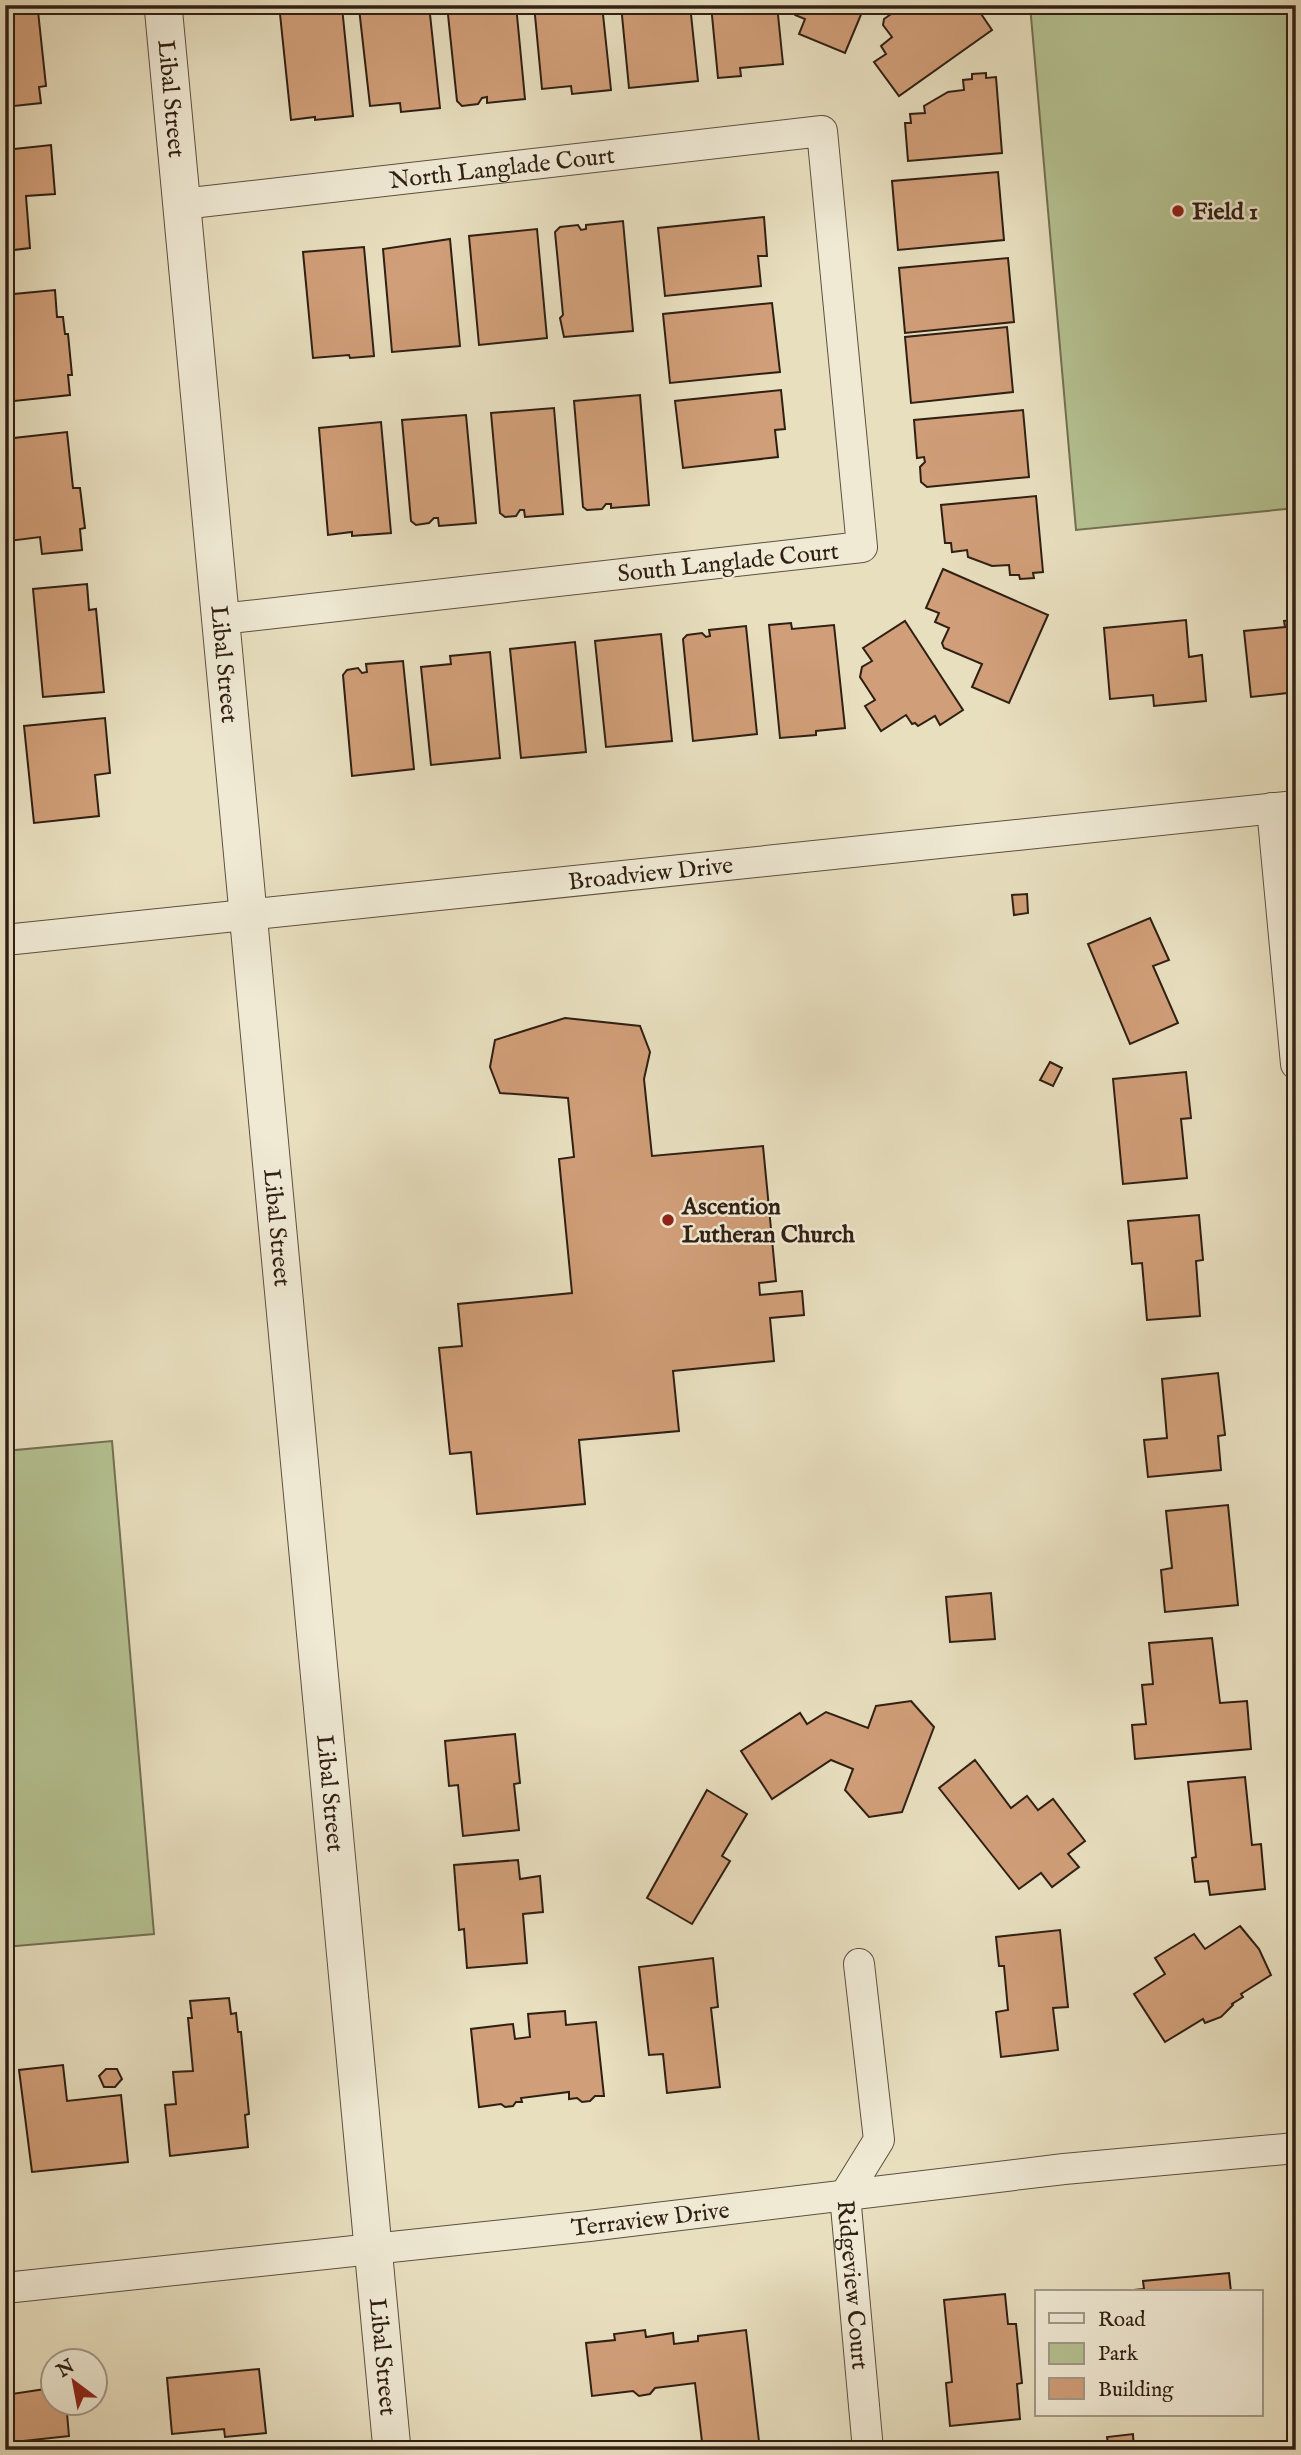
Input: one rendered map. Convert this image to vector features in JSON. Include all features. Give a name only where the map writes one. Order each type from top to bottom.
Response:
[{"type":"street","name":"Libal Street","points":[[163,5],[392,2450]]},
{"type":"street","name":"North Langlade Court","points":[[182,204],[822,131]]},
{"type":"street","name":"South Langlade Court","points":[[222,619],[862,547],[822,131]]},
{"type":"street","name":"Broadview Drive","points":[[5,940],[1284,807]]},
{"type":"street","points":[[1284,807],[1296,1064]]},
{"type":"street","name":"Ridgeview Court","points":[[859,1964],[879,2140],[845,2195],[869,2450]]},
{"type":"street","name":"Terraview Drive","points":[[5,2288],[374,2249],[1064,2169],[1296,2148]]},
{"type":"green space","name":"Field 1","points":[[1030,5],[1296,5],[1296,508],[1076,530]]},
{"type":"green space","points":[[112,1441],[154,1934],[5,1947],[5,1451]]},
{"type":"building","points":[[429,5],[440,108],[401,112],[400,103],[370,106],[359,8]]},
{"type":"building","points":[[447,5],[516,5],[525,99],[487,103],[487,97],[482,98],[478,104],[462,106],[457,101]]},
{"type":"building","points":[[534,5],[602,5],[611,90],[572,94],[571,86],[542,89]]},
{"type":"building","points":[[621,5],[690,5],[698,81],[629,88]]},
{"type":"building","points":[[711,5],[777,5],[783,64],[740,68],[741,76],[718,78]]},
{"type":"building","points":[[865,5],[845,53],[799,34],[805,19],[795,15],[790,6]]},
{"type":"building","points":[[904,5],[975,5],[992,30],[899,96],[874,62],[886,54],[881,46],[892,37],[883,25],[884,19]]},
{"type":"building","points":[[342,7],[353,116],[291,120],[280,14]]},
{"type":"building","points":[[38,11],[46,86],[39,87],[41,103],[5,107],[5,15]]},
{"type":"building","points":[[986,73],[986,78],[996,77],[1002,153],[908,161],[905,123],[911,123],[910,114],[925,113],[924,106],[948,92],[964,90],[963,80],[972,79],[972,74]]},
{"type":"building","points":[[51,145],[55,194],[26,196],[30,248],[5,251],[5,150]]},
{"type":"building","points":[[998,172],[1004,240],[898,250],[892,181]]},
{"type":"building","points":[[764,217],[767,256],[758,256],[761,286],[665,296],[658,228]]},
{"type":"building","points":[[623,221],[633,331],[564,337],[560,318],[563,315],[555,232],[560,227],[578,225],[581,230],[586,229],[586,225]]},
{"type":"building","points":[[537,229],[547,338],[479,345],[469,236]]},
{"type":"building","points":[[450,239],[460,346],[392,352],[383,249]]},
{"type":"building","points":[[364,247],[374,356],[313,358],[303,252]]},
{"type":"building","points":[[1008,258],[1014,322],[905,333],[899,268]]},
{"type":"building","points":[[55,290],[57,317],[63,317],[65,334],[68,334],[72,375],[68,375],[70,395],[5,402],[5,299],[14,298],[14,294]]},
{"type":"building","points":[[772,303],[780,372],[670,383],[663,314]]},
{"type":"building","points":[[1007,327],[1013,392],[911,403],[905,337]]},
{"type":"building","points":[[781,390],[785,429],[775,430],[778,457],[683,468],[675,401]]},
{"type":"building","points":[[640,395],[649,505],[611,508],[611,504],[606,504],[602,509],[587,510],[583,507],[574,401]]},
{"type":"building","points":[[554,408],[563,514],[525,517],[524,510],[520,510],[516,516],[505,517],[500,513],[491,413]]},
{"type":"building","points":[[1023,410],[1029,477],[927,487],[921,482],[920,467],[925,462],[924,457],[917,458],[914,420]]},
{"type":"building","points":[[466,415],[476,523],[439,526],[438,518],[434,518],[429,523],[416,525],[411,521],[402,420]]},
{"type":"building","points":[[381,422],[391,533],[352,536],[352,532],[328,535],[319,428]]},
{"type":"building","points":[[67,432],[73,488],[80,488],[85,528],[80,529],[82,550],[42,554],[40,537],[9,541],[5,511],[5,439]]},
{"type":"building","points":[[1036,496],[1043,572],[1033,573],[1034,578],[1020,579],[1019,575],[1010,575],[1009,565],[992,566],[968,557],[967,550],[952,552],[951,543],[945,543],[941,505]]},
{"type":"building","points":[[943,569],[1048,615],[1009,703],[972,687],[982,664],[944,648],[942,643],[949,628],[935,622],[939,613],[926,608]]},
{"type":"building","points":[[87,584],[89,610],[96,609],[104,692],[43,697],[33,589]]},
{"type":"building","points":[[1186,620],[1189,657],[1202,655],[1206,701],[1154,706],[1153,695],[1110,699],[1104,628]]},
{"type":"building","points":[[1296,620],[1296,692],[1251,697],[1244,631],[1285,627],[1284,621]]},
{"type":"building","points":[[905,621],[963,710],[940,725],[935,716],[918,726],[912,724],[906,715],[881,731],[865,706],[875,700],[860,677],[862,667],[872,661],[863,648]]},
{"type":"building","points":[[791,623],[792,629],[834,625],[845,728],[816,731],[816,735],[780,738],[769,625]]},
{"type":"building","points":[[746,626],[757,734],[693,741],[683,639],[687,635],[702,633],[706,637],[710,636],[709,630]]},
{"type":"building","points":[[661,634],[672,741],[606,747],[595,641]]},
{"type":"building","points":[[575,642],[586,752],[521,758],[510,649]]},
{"type":"building","points":[[490,652],[500,758],[431,765],[421,667],[451,664],[450,656]]},
{"type":"building","points":[[403,661],[414,769],[352,776],[343,675],[347,670],[358,668],[362,673],[367,672],[366,664]]},
{"type":"building","points":[[105,718],[110,773],[95,775],[99,816],[34,823],[24,726]]},
{"type":"building","points":[[1027,894],[1028,913],[1014,915],[1012,895]]},
{"type":"building","points":[[1150,918],[1169,960],[1153,966],[1178,1023],[1130,1044],[1088,944]]},
{"type":"building","name":"Ascention Lutheran Church","points":[[565,1018],[640,1026],[650,1052],[644,1079],[652,1156],[763,1146],[776,1281],[759,1283],[760,1295],[802,1291],[804,1315],[770,1318],[774,1361],[673,1371],[679,1431],[579,1440],[585,1504],[477,1514],[471,1452],[450,1454],[439,1348],[462,1346],[458,1304],[572,1293],[559,1159],[574,1157],[568,1098],[500,1093],[490,1067],[495,1040]]},
{"type":"building","points":[[1050,1062],[1062,1068],[1053,1086],[1040,1080]]},
{"type":"building","points":[[1186,1072],[1191,1118],[1181,1119],[1187,1178],[1123,1184],[1113,1079]]},
{"type":"building","points":[[1199,1215],[1203,1260],[1196,1261],[1200,1316],[1147,1320],[1142,1263],[1132,1264],[1128,1221]]},
{"type":"building","points":[[1218,1373],[1225,1435],[1218,1436],[1221,1470],[1148,1477],[1144,1440],[1167,1438],[1162,1379]]},
{"type":"building","points":[[1228,1505],[1238,1605],[1165,1612],[1161,1570],[1172,1568],[1166,1511]]},
{"type":"building","points":[[991,1593],[995,1639],[950,1642],[946,1597]]},
{"type":"building","points":[[1212,1638],[1220,1703],[1247,1701],[1251,1749],[1135,1759],[1132,1725],[1146,1724],[1142,1685],[1153,1684],[1149,1643]]},
{"type":"building","points":[[911,1701],[934,1727],[902,1812],[869,1817],[845,1790],[853,1769],[831,1760],[772,1799],[741,1751],[800,1713],[807,1724],[826,1712],[868,1728],[876,1706]]},
{"type":"building","points":[[515,1734],[520,1783],[514,1784],[519,1830],[463,1836],[458,1785],[449,1786],[445,1741]]},
{"type":"building","points":[[975,1760],[1011,1808],[1027,1796],[1038,1810],[1053,1799],[1085,1841],[1068,1854],[1079,1867],[1052,1887],[1041,1873],[1019,1889],[939,1788]]},
{"type":"building","points":[[1245,1777],[1252,1845],[1261,1844],[1265,1889],[1210,1895],[1208,1881],[1195,1882],[1192,1858],[1196,1857],[1188,1782]]},
{"type":"building","points":[[707,1790],[747,1814],[722,1856],[730,1861],[692,1924],[647,1898]]},
{"type":"building","points":[[518,1860],[520,1879],[540,1876],[543,1912],[523,1914],[527,1963],[467,1968],[464,1929],[459,1930],[454,1865]]},
{"type":"building","points":[[1240,1926],[1259,1949],[1271,1975],[1241,1994],[1243,1997],[1232,2004],[1221,2017],[1205,2023],[1203,2019],[1165,2042],[1134,1994],[1165,1974],[1155,1958],[1194,1934],[1205,1949]]},
{"type":"building","points":[[1060,1930],[1068,2007],[1053,2008],[1058,2050],[1001,2057],[996,2012],[1008,2010],[1004,1966],[999,1966],[996,1937]]},
{"type":"building","points":[[713,1958],[718,2007],[711,2008],[720,2087],[667,2093],[663,2054],[649,2055],[639,1967]]},
{"type":"building","points":[[229,1998],[231,2014],[236,2013],[238,2032],[241,2032],[249,2114],[245,2115],[248,2147],[170,2156],[165,2105],[176,2104],[173,2072],[193,2071],[188,2018],[192,2018],[190,2001]]},
{"type":"building","points":[[565,2011],[566,2025],[596,2022],[604,2096],[595,2096],[590,2101],[582,2102],[577,2098],[569,2099],[569,2092],[521,2098],[522,2102],[516,2102],[513,2106],[505,2107],[501,2104],[479,2107],[471,2029],[513,2024],[515,2039],[530,2037],[528,2014]]},
{"type":"building","points":[[63,2065],[67,2101],[121,2095],[128,2162],[32,2172],[19,2070]]},
{"type":"building","points":[[106,2069],[117,2069],[122,2079],[115,2087],[104,2087],[99,2076]]},
{"type":"building","points":[[1229,2273],[1231,2290],[1134,2290],[1144,2289],[1143,2281]]},
{"type":"building","points":[[1005,2294],[1008,2324],[1016,2324],[1022,2383],[1017,2384],[1020,2419],[950,2426],[946,2383],[952,2382],[944,2300]]},
{"type":"building","points":[[645,2330],[646,2337],[673,2333],[674,2344],[698,2341],[698,2336],[746,2330],[760,2450],[703,2450],[695,2383],[655,2388],[650,2394],[639,2396],[633,2391],[592,2396],[586,2343],[615,2340],[614,2334]]},
{"type":"building","points":[[259,2369],[266,2433],[225,2437],[224,2429],[172,2434],[167,2378]]},
{"type":"building","points":[[38,2390],[38,2416],[67,2416],[69,2436],[5,2443],[5,2395]]},
{"type":"building","points":[[1133,2434],[1134,2450],[1109,2450],[1107,2437]]},
{"type":"place","name":"Field 1","points":[[1178,211]]},
{"type":"place","name":"Ascention Lutheran Church","points":[[668,1220]]}]
